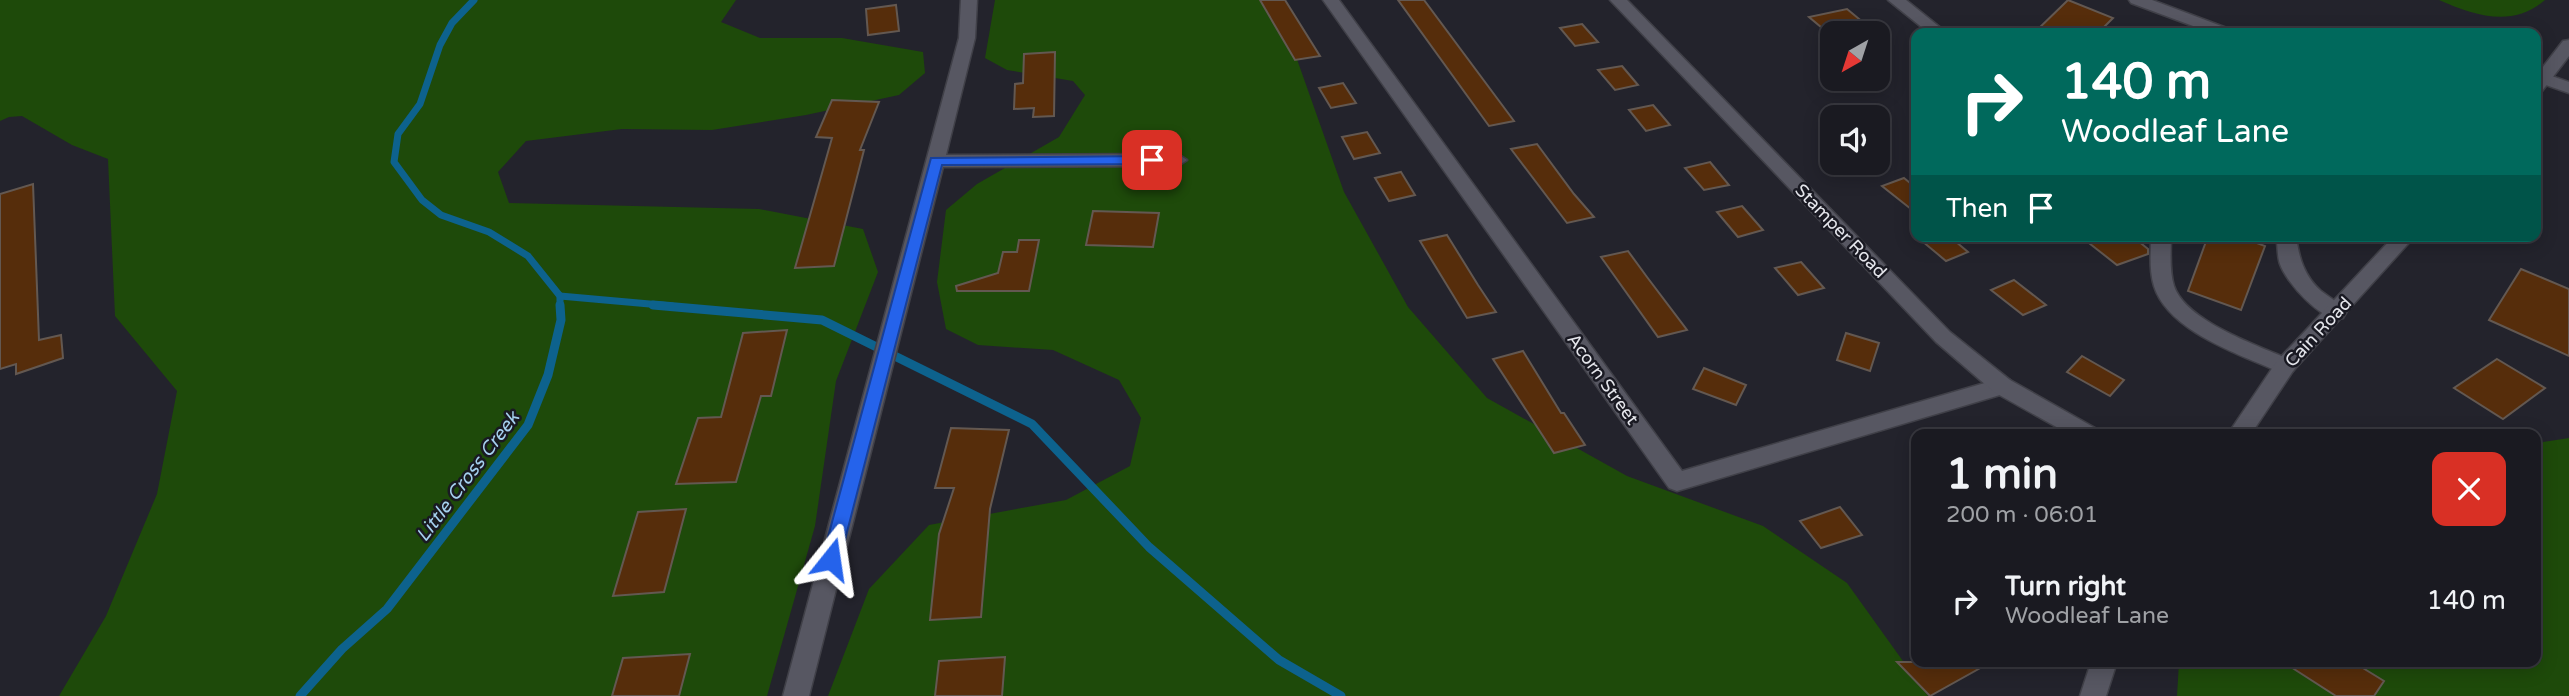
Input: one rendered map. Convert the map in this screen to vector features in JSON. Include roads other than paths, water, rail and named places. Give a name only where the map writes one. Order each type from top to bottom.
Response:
[{"type":"street","points":[[796,696],[967,38],[969,0]]},
{"type":"street","name":"Acorn Street","points":[[1331,0],[1677,482],[2002,386]]},
{"type":"street","name":"Stamper Road","points":[[1618,0],[1943,337],[2002,386],[2078,429]]},
{"type":"street","points":[[1896,0],[1932,28]]},
{"type":"street","points":[[2137,0],[2212,28]]},
{"type":"street","points":[[2541,80],[2569,45]]},
{"type":"street","points":[[2541,83],[2569,88]]},
{"type":"street","points":[[936,161],[1178,160]]},
{"type":"street","points":[[2161,242],[2164,289],[2176,307],[2197,323],[2285,366]]},
{"type":"street","points":[[2287,242],[2290,264],[2311,293],[2336,313]]},
{"type":"street","name":"Cain Road","points":[[2242,429],[2285,366],[2400,242]]},
{"type":"street","points":[[2093,696],[2102,667]]},
{"type":"waterway","name":"Little Cross Creek","points":[[474,0],[452,23],[440,45],[420,104],[398,134],[394,162],[422,200],[441,215],[489,232],[528,256],[560,296]]},
{"type":"waterway","points":[[560,296],[672,306]]},
{"type":"waterway","name":"Little Cross Creek","points":[[560,296],[560,305]]},
{"type":"waterway","name":"Little Cross Creek","points":[[300,696],[342,649],[387,609],[528,425],[548,375],[561,320],[560,305]]},
{"type":"waterway","points":[[653,305],[822,320],[1032,424],[1149,547],[1279,660],[1341,696]]}]
